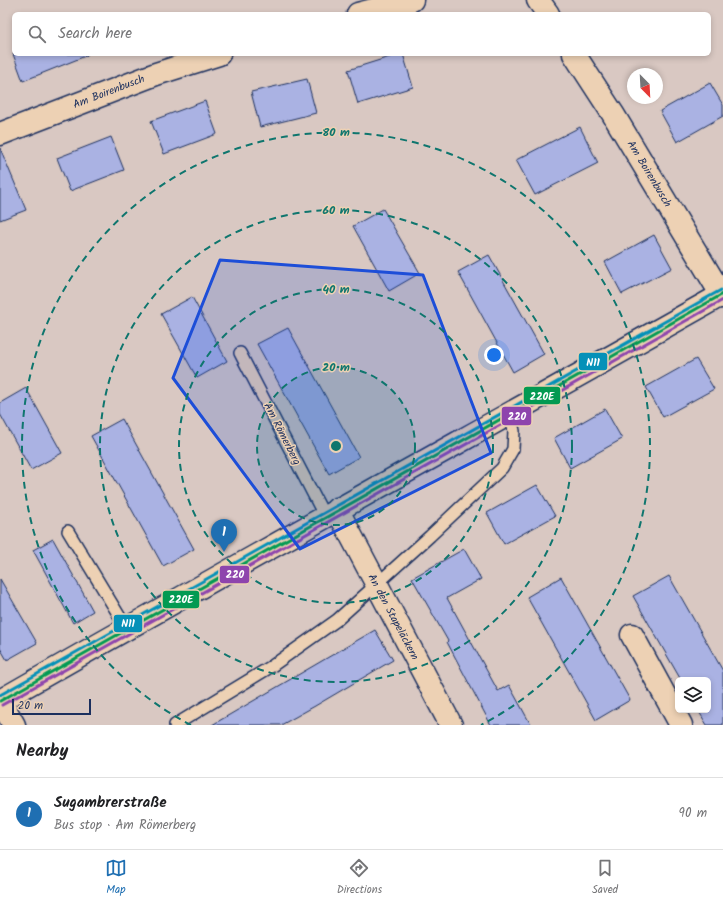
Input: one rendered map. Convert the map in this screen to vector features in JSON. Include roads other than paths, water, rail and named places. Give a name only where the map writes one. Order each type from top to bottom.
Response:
[{"type":"street","points":[[366,12],[412,0]]},
{"type":"street","points":[[538,0],[547,12]]},
{"type":"street","name":"Am Boirenbusch","points":[[0,134],[156,74],[213,56]]},
{"type":"street","name":"Am Boirenbusch","points":[[575,56],[723,296]]},
{"type":"street","points":[[14,725],[0,700],[330,512],[723,296]]},
{"type":"street","name":"An den Stapeläckern","points":[[330,512],[376,585],[451,725]]},
{"type":"street","points":[[632,635],[681,725]]},
{"type":"lane","name":"Am Römerberg","points":[[240,353],[330,512]]},
{"type":"lane","points":[[175,725],[278,661],[337,620],[376,585],[502,468],[513,449],[514,431],[510,414]]},
{"type":"lane","points":[[68,531],[126,627]]},
{"type":"place","name":"Sugambrerstraße","points":[[224,552]]}]
